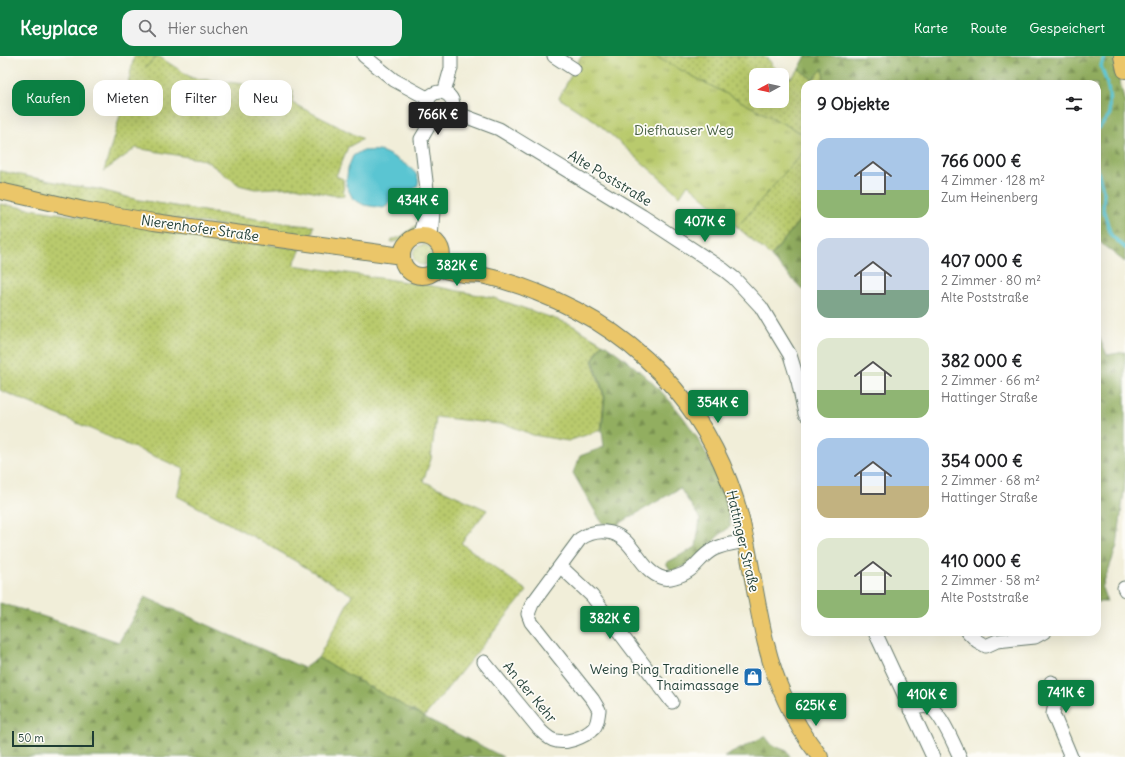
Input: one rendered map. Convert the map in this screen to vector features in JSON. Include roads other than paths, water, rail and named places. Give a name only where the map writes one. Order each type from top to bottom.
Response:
[{"type":"main road","points":[[1122,56],[1125,70]]},
{"type":"main road","name":"Nierenhofer Straße","points":[[0,191],[84,210],[154,222],[402,256]]},
{"type":"main road","points":[[425,238],[438,245],[442,252],[442,260],[438,268],[428,275],[416,275],[407,269],[403,263],[402,256],[406,244],[412,239],[425,238]]},
{"type":"main road","name":"Hattinger Straße","points":[[442,252],[445,256],[479,274]]},
{"type":"main road","name":"Hattinger Straße","points":[[438,268],[464,274],[479,274],[504,281],[536,292],[583,313],[613,332],[655,367],[670,383],[696,416],[715,448],[733,492],[746,541],[763,630],[776,677],[784,698],[799,727],[820,757]]},
{"type":"street","points":[[364,56],[394,80],[429,99]]},
{"type":"street","points":[[444,93],[451,68],[450,56]]},
{"type":"street","points":[[554,56],[574,69]]},
{"type":"street","points":[[444,93],[452,102],[451,111],[442,118],[434,117],[428,111],[427,103],[434,94],[444,93]]},
{"type":"street","name":"Alte Poststraße","points":[[451,111],[499,129],[642,216],[734,278],[761,307],[790,355],[801,395]]},
{"type":"street","points":[[425,238],[433,211],[432,201],[427,190],[422,139],[434,117]]},
{"type":"street","name":"An der Kehr","points":[[484,662],[540,730],[548,737],[554,740],[567,740],[584,735],[593,728],[598,718],[599,710],[594,700],[531,622],[528,614],[532,604],[580,539],[594,532],[611,532],[620,536],[626,541],[652,573],[665,578],[672,578],[686,574],[693,570],[712,550],[720,546],[746,541]]},
{"type":"street","points":[[560,566],[592,596],[672,702]]},
{"type":"street","points":[[877,636],[933,757]]},
{"type":"street","points":[[972,636],[986,646],[997,641],[1029,638],[1034,636]]},
{"type":"street","points":[[1051,682],[1057,694],[1052,714],[1071,757]]},
{"type":"street","points":[[910,710],[924,706],[931,708],[936,712],[960,757]]},
{"type":"water","points":[[361,151],[380,151],[400,161],[416,174],[418,179],[417,187],[410,192],[396,194],[387,206],[383,208],[364,205],[353,199],[346,185],[348,168],[353,156]]},
{"type":"waterway","points":[[1101,125],[1110,114],[1108,90],[1101,66],[1104,56]]},
{"type":"waterway","points":[[1101,182],[1104,193],[1103,209],[1111,235],[1125,248]]},
{"type":"place","name":"Weing Ping Traditionelle Thaimassage","points":[[753,677]]},
{"type":"park label","name":"Diefhauser Weg","points":[[684,130]]}]
